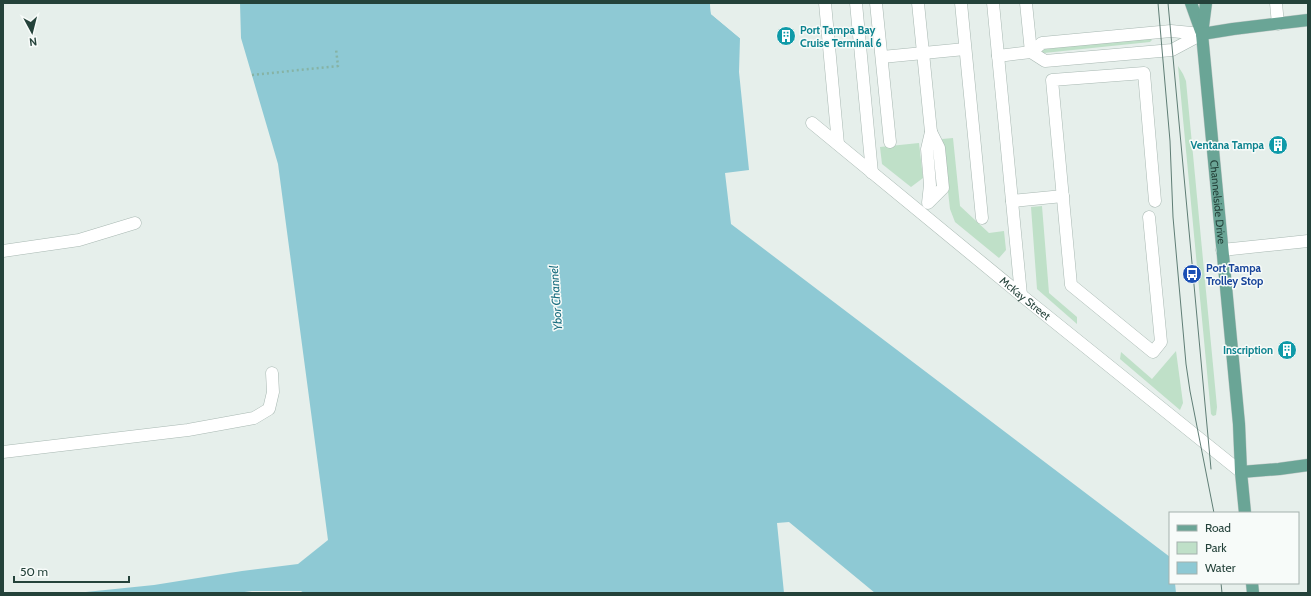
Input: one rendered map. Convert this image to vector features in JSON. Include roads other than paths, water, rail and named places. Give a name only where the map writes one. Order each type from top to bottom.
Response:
[{"type":"main road","name":"Channelside Drive","points":[[1191,3],[1202,34]]},
{"type":"main road","name":"Channelside Drive","points":[[1206,3],[1202,34],[1239,424],[1241,472],[1245,512]]},
{"type":"main road","points":[[1202,34],[1308,20]]},
{"type":"main road","points":[[1241,472],[1308,465]]},
{"type":"street","points":[[825,3],[838,144]]},
{"type":"street","points":[[856,3],[872,173]]},
{"type":"street","points":[[876,3],[890,142]]},
{"type":"street","points":[[918,3],[931,132],[939,148],[944,188],[924,208]]},
{"type":"street","points":[[961,3],[982,218]]},
{"type":"street","points":[[993,3],[1021,296]]},
{"type":"street","points":[[1026,3],[1031,52]]},
{"type":"street","points":[[1276,3],[1278,24]]},
{"type":"street","points":[[998,56],[1031,52],[1042,43],[1171,31],[1202,34]]},
{"type":"street","points":[[1031,52],[1045,61],[1172,50],[1202,34]]},
{"type":"street","points":[[882,57],[966,49]]},
{"type":"street","points":[[1149,217],[1161,342],[1153,352],[1071,285],[1052,80],[1144,73],[1155,201]]},
{"type":"street","name":"McKay Street","points":[[812,123],[872,173],[924,208],[1021,296],[1241,472]]},
{"type":"street","points":[[1012,200],[1063,196]]},
{"type":"street","points":[[3,251],[79,240],[135,223]]},
{"type":"street","points":[[1222,250],[1308,241]]},
{"type":"street","points":[[3,452],[188,430],[254,418],[269,409],[273,392],[272,373]]},
{"type":"water","name":"Ybor Channel","points":[[240,3],[710,3],[711,14],[740,38],[739,72],[749,170],[725,173],[731,224],[1169,556],[1169,584],[1175,584],[1176,593],[875,593],[789,522],[777,523],[784,593],[304,593],[301,591],[252,591],[237,593],[76,593],[154,585],[298,564],[328,540],[278,164],[241,38]]},
{"type":"tram line","points":[[1158,3],[1170,141],[1173,217],[1186,364],[1214,512]]},
{"type":"tram line","points":[[1168,3],[1211,469]]},
{"type":"tram line","points":[[1221,584],[1222,593]]},
{"type":"place","name":"Port Tampa Bay Cruise Terminal 6","points":[[786,36]]},
{"type":"place","name":"Ventana Tampa","points":[[1278,145]]},
{"type":"place","name":"Port Tampa Trolley Stop","points":[[1192,274]]},
{"type":"place","name":"Inscription","points":[[1287,350]]}]
